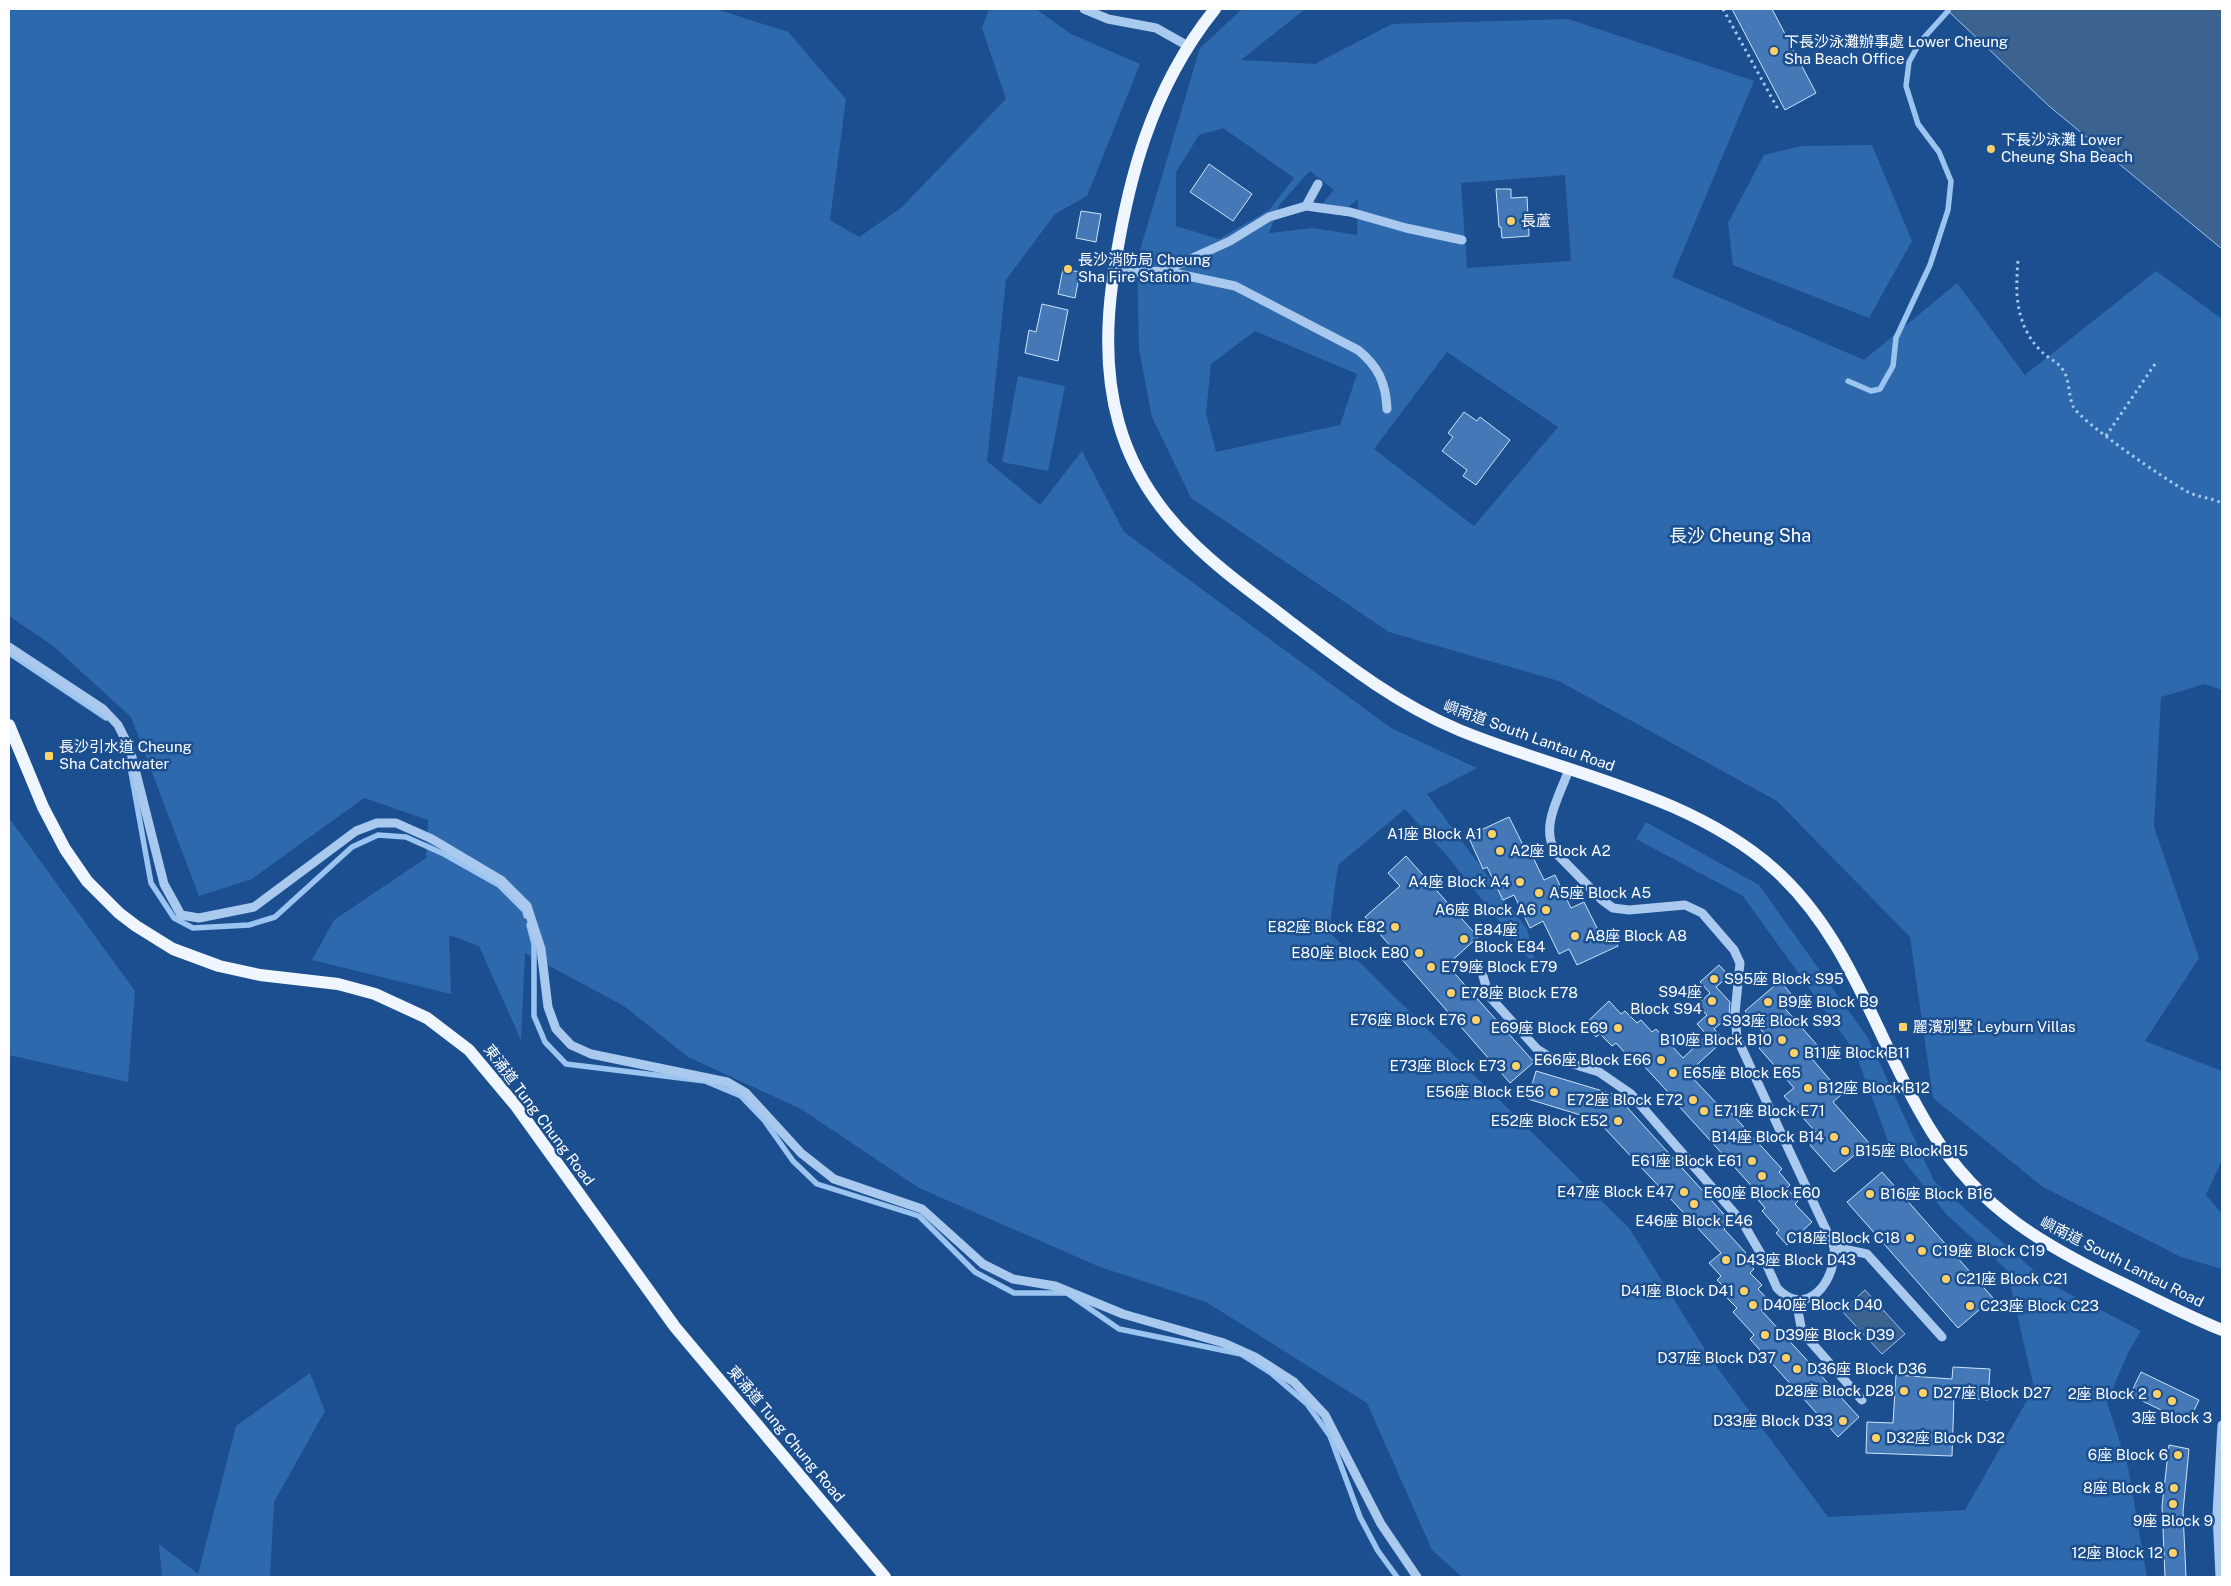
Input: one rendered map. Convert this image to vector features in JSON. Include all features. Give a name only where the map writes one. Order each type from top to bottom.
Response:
[{"type":"main road","name":"嶼南道 South Lantau Road","points":[[1215,9],[1188,46],[1169,79],[1146,130],[1131,181],[1114,273],[1108,326],[1108,360],[1112,400],[1119,426],[1134,465],[1158,503],[1176,526],[1231,576],[1377,687],[1460,730],[1694,816],[1738,841],[1775,869],[1793,888],[1826,930],[1855,980],[1933,1134],[1968,1180],[1986,1198],[2027,1232],[2069,1257],[2222,1330]]},
{"type":"main road","name":"東涌道 Tung Chung Road","points":[[9,725],[54,829],[76,865],[101,896],[136,926],[173,949],[219,966],[260,975],[338,984],[394,1002],[445,1030],[469,1050],[488,1070],[671,1322],[885,1577]]},
{"type":"street","points":[[1084,9],[1108,19],[1156,28],[1188,46]]},
{"type":"street","points":[[1306,206],[1318,184]]},
{"type":"street","points":[[1164,271],[1230,241],[1269,217],[1306,206],[1350,212],[1406,228],[1462,240]]},
{"type":"street","points":[[1114,273],[1164,271],[1235,286],[1358,350],[1377,370],[1384,382],[1387,409]]},
{"type":"street","points":[[9,647],[103,709],[118,725],[130,749],[164,884],[181,915],[199,918],[254,907],[356,831],[377,823],[396,823],[432,839],[501,880],[527,906],[541,949],[548,1007],[556,1029],[571,1045],[591,1054],[726,1082],[746,1093],[801,1153],[834,1179],[922,1209],[983,1264],[1013,1279],[1055,1286],[1124,1314],[1224,1343],[1255,1357],[1294,1382],[1325,1414],[1381,1524],[1417,1577]]},
{"type":"street","points":[[1483,976],[1488,996],[1536,1049],[1550,1057],[1599,1072],[1631,1094],[1743,1223],[1765,1261],[1776,1288],[1789,1298],[1796,1300],[1810,1297],[1824,1286],[1833,1268],[1834,1247],[1741,1051],[1736,1032],[1735,1013],[1741,972],[1738,956],[1697,909],[1685,905],[1628,910],[1613,908],[1602,900],[1556,853],[1549,837],[1548,828],[1569,769]]},
{"type":"street","points":[[1834,1247],[1866,1254],[1942,1337]]},
{"type":"street","points":[[1796,1300],[1802,1332],[1862,1400]]},
{"type":"street","points":[[2220,1577],[2219,1514],[2222,1425]]},
{"type":"path","points":[[1723,9],[1780,111]]},
{"type":"path","points":[[2018,261],[2015,290],[2018,310],[2030,340],[2044,355],[2056,361],[2064,372],[2073,408],[2106,436],[2187,492],[2222,503]]},
{"type":"path","points":[[2106,436],[2155,364]]},
{"type":"shaded area","points":[[9,9],[716,9],[788,32],[846,99],[830,220],[859,237],[901,208],[1006,99],[982,28],[989,9],[1036,9],[1071,34],[1140,64],[1087,196],[1055,214],[1006,280],[987,461],[1040,505],[1082,451],[1124,532],[1391,728],[1477,768],[1427,794],[1527,929],[1537,969],[1449,858],[1405,809],[1338,865],[1329,932],[1629,1228],[1711,1359],[1828,1517],[1965,1510],[2034,1388],[2007,1270],[1946,1214],[1888,1141],[1855,1052],[1743,896],[1636,839],[1646,822],[1759,885],[1868,1038],[1934,1181],[2047,1282],[2141,1331],[2128,1353],[2107,1402],[2128,1467],[2147,1577],[1462,1577],[1432,1550],[1367,1403],[1206,1302],[1100,1267],[919,1188],[801,1109],[688,1057],[624,1006],[525,953],[521,1040],[479,946],[449,935],[451,994],[312,960],[334,920],[426,858],[428,820],[364,798],[252,879],[199,896],[131,717],[52,645],[9,616]]},
{"type":"shaded area","points":[[1242,9],[1305,9],[1241,60],[1315,64],[1392,24],[1568,19],[1754,81],[1672,277],[1864,360],[1957,283],[2025,375],[2156,271],[2222,319],[2222,690],[2205,684],[2161,697],[2154,827],[2199,958],[2145,1041],[2222,1071],[2222,1160],[2206,1195],[2222,1214],[2222,1269],[2181,1257],[2043,1187],[1933,1098],[1910,937],[1777,801],[1559,681],[1389,632],[1191,498],[1152,417],[1139,350],[1137,260],[1200,48]],"holes":[[[1223,128],[1294,178],[1269,210],[1219,239],[1176,226],[1176,172],[1199,135]],[[1310,171],[1334,190],[1322,204],[1337,216],[1358,199],[1357,235],[1313,228],[1269,233],[1280,204]],[[1565,175],[1571,261],[1467,268],[1461,183]],[[1255,331],[1357,374],[1340,425],[1216,452],[1206,413],[1211,364]],[[1447,352],[1558,427],[1474,526],[1374,449]]]},
{"type":"shaded area","points":[[1946,9],[2222,9],[2222,249],[2049,106]]},
{"type":"shaded area","points":[[1872,145],[1912,241],[1869,318],[1733,265],[1728,223],[1764,155],[1801,146]]},
{"type":"shaded area","points":[[1018,376],[1065,386],[1048,471],[1002,462]]},
{"type":"shaded area","points":[[9,818],[135,991],[128,1082],[9,1055]]},
{"type":"shaded area","points":[[1865,1290],[1905,1334],[1882,1354],[1842,1311]]},
{"type":"shaded area","points":[[310,1373],[325,1411],[274,1502],[270,1577],[162,1577],[159,1544],[198,1574],[236,1426]]},
{"type":"building","name":"下長沙泳灘辦事處 Lower Cheung Sha Beach Office","points":[[1732,9],[1772,9],[1816,93],[1785,110]]},
{"type":"building","points":[[1209,164],[1252,194],[1233,221],[1190,192]]},
{"type":"building","name":"長蘆","points":[[1496,189],[1511,189],[1511,198],[1527,197],[1529,236],[1502,238],[1501,227],[1499,227]]},
{"type":"building","points":[[1081,211],[1101,214],[1096,242],[1076,238]]},
{"type":"building","points":[[1063,269],[1080,272],[1075,298],[1058,294]]},
{"type":"building","name":"長沙消防局 Cheung Sha Fire Station","points":[[1042,304],[1068,310],[1058,361],[1025,353],[1029,330],[1036,332]]},
{"type":"building","points":[[1464,412],[1477,421],[1480,417],[1510,440],[1476,485],[1463,476],[1467,470],[1442,451],[1453,437],[1448,433]]},
{"type":"building","points":[[1509,817],[1525,849],[1528,847],[1544,880],[1555,875],[1571,908],[1584,902],[1600,934],[1610,929],[1618,946],[1577,965],[1569,949],[1559,954],[1543,921],[1530,928],[1514,895],[1503,900],[1487,867],[1483,869],[1468,836]]},
{"type":"building","points":[[1406,856],[1478,937],[1447,965],[1534,1062],[1510,1083],[1365,917],[1400,886],[1388,873]]},
{"type":"building","points":[[1719,965],[1729,976],[1716,987],[1730,1002],[1729,1016],[1714,1029],[1724,1040],[1688,1073],[1720,1107],[1723,1104],[1782,1169],[1779,1172],[1790,1185],[1787,1188],[1798,1201],[1795,1204],[1812,1222],[1787,1245],[1776,1233],[1779,1230],[1762,1211],[1765,1208],[1754,1195],[1757,1192],[1655,1078],[1631,1052],[1627,1055],[1616,1043],[1612,1046],[1600,1034],[1596,1037],[1584,1025],[1609,1001],[1621,1014],[1625,1011],[1637,1023],[1641,1020],[1652,1032],[1656,1029],[1683,1058],[1707,1035],[1697,1024],[1707,1015],[1697,1005],[1710,993],[1700,982]]},
{"type":"building","points":[[1780,981],[1791,994],[1781,1004],[1817,1045],[1807,1053],[1842,1094],[1833,1102],[1869,1143],[1834,1172],[1810,1145],[1820,1137],[1784,1096],[1794,1088],[1759,1048],[1769,1039],[1745,1011]]},
{"type":"building","points":[[1536,1071],[1616,1095],[1731,1222],[1724,1229],[1746,1253],[1742,1256],[1754,1269],[1750,1273],[1762,1285],[1758,1289],[1770,1302],[1761,1310],[1859,1417],[1838,1437],[1750,1339],[1754,1335],[1733,1312],[1737,1308],[1725,1296],[1729,1292],[1717,1280],[1721,1276],[1709,1263],[1721,1253],[1597,1120],[1528,1099]]},
{"type":"building","points":[[1882,1172],[1993,1298],[1958,1328],[1847,1202]]},
{"type":"building","points":[[1953,1367],[1990,1369],[1988,1400],[1954,1397],[1952,1456],[1866,1453],[1867,1422],[1893,1423],[1896,1375],[1952,1379]]},
{"type":"building","points":[[2141,1372],[2199,1400],[2188,1423],[2130,1395]]},
{"type":"building","points":[[2169,1445],[2189,1449],[2183,1512],[2186,1577],[2165,1577],[2162,1506]]},
{"type":"waterway","points":[[1848,381],[1871,391],[1880,389],[1893,366],[1896,338],[1930,265],[1948,210],[1951,181],[1939,152],[1918,124],[1906,86],[1909,62],[1920,42],[1948,11]]},
{"type":"waterway","points":[[9,653],[106,718]]},
{"type":"waterway","points":[[129,761],[151,883],[174,918],[193,928],[249,925],[275,917],[352,847],[378,835],[406,837],[444,854],[499,885],[525,911],[526,916]]},
{"type":"waterway","points":[[529,925],[534,944],[534,1016],[545,1042],[566,1064],[705,1081],[741,1096],[764,1120],[793,1161],[817,1184],[919,1216],[975,1272],[1014,1293],[1067,1293],[1119,1329],[1241,1354],[1271,1373],[1307,1404],[1330,1436],[1360,1517],[1378,1551],[1397,1577]]},
{"type":"place","name":"下長沙泳灘辦事處 Lower Cheung Sha Beach Office","points":[[1774,51]]},
{"type":"place","name":"下長沙泳灘 Lower Cheung Sha Beach","points":[[1991,149]]},
{"type":"place","name":"長蘆","points":[[1511,221]]},
{"type":"place","name":"長沙消防局 Cheung Sha Fire Station","points":[[1068,269]]},
{"type":"place","name":"長沙引水道 Cheung Sha Catchwater","points":[[49,756]]},
{"type":"place","name":"A1座 Block A1","points":[[1492,834]]},
{"type":"place","name":"A2座 Block A2","points":[[1500,851]]},
{"type":"place","name":"A4座 Block A4","points":[[1520,882]]},
{"type":"place","name":"A5座 Block A5","points":[[1539,893]]},
{"type":"place","name":"A6座 Block A6","points":[[1546,910]]},
{"type":"place","name":"E82座 Block E82","points":[[1395,927]]},
{"type":"place","name":"A8座 Block A8","points":[[1575,936]]},
{"type":"place","name":"E84座 Block E84","points":[[1464,939]]},
{"type":"place","name":"E80座 Block E80","points":[[1419,953]]},
{"type":"place","name":"E79座 Block E79","points":[[1431,967]]},
{"type":"place","name":"S95座 Block S95","points":[[1714,979]]},
{"type":"place","name":"E78座 Block E78","points":[[1451,993]]},
{"type":"place","name":"S94座 Block S94","points":[[1712,1001]]},
{"type":"place","name":"B9座 Block B9","points":[[1768,1002]]},
{"type":"place","name":"E76座 Block E76","points":[[1476,1020]]},
{"type":"place","name":"S93座 Block S93","points":[[1712,1021]]},
{"type":"place","name":"麗濱別墅 Leyburn Villas","points":[[1903,1027]]},
{"type":"place","name":"E69座 Block E69","points":[[1618,1028]]},
{"type":"place","name":"B10座 Block B10","points":[[1782,1040]]},
{"type":"place","name":"B11座 Block B11","points":[[1794,1053]]},
{"type":"place","name":"E66座 Block E66","points":[[1661,1060]]},
{"type":"place","name":"E73座 Block E73","points":[[1516,1066]]},
{"type":"place","name":"E65座 Block E65","points":[[1673,1073]]},
{"type":"place","name":"B12座 Block B12","points":[[1808,1088]]},
{"type":"place","name":"E56座 Block E56","points":[[1554,1092]]},
{"type":"place","name":"E72座 Block E72","points":[[1693,1100]]},
{"type":"place","name":"E71座 Block E71","points":[[1704,1111]]},
{"type":"place","name":"E52座 Block E52","points":[[1618,1121]]},
{"type":"place","name":"B14座 Block B14","points":[[1834,1137]]},
{"type":"place","name":"B15座 Block B15","points":[[1845,1151]]},
{"type":"place","name":"E61座 Block E61","points":[[1752,1161]]},
{"type":"place","name":"E60座 Block E60","points":[[1762,1176]]},
{"type":"place","name":"E47座 Block E47","points":[[1684,1192]]},
{"type":"place","name":"B16座 Block B16","points":[[1870,1194]]},
{"type":"place","name":"E46座 Block E46","points":[[1694,1204]]},
{"type":"place","name":"C18座 Block C18","points":[[1910,1238]]},
{"type":"place","name":"C19座 Block C19","points":[[1922,1251]]},
{"type":"place","name":"D43座 Block D43","points":[[1726,1260]]},
{"type":"place","name":"C21座 Block C21","points":[[1946,1279]]},
{"type":"place","name":"D41座 Block D41","points":[[1744,1291]]},
{"type":"place","name":"D40座 Block D40","points":[[1753,1305]]},
{"type":"place","name":"C23座 Block C23","points":[[1970,1306]]},
{"type":"place","name":"D39座 Block D39","points":[[1765,1335]]},
{"type":"place","name":"D37座 Block D37","points":[[1786,1358]]},
{"type":"place","name":"D36座 Block D36","points":[[1797,1369]]},
{"type":"place","name":"D28座 Block D28","points":[[1904,1391]]},
{"type":"place","name":"D27座 Block D27","points":[[1923,1393]]},
{"type":"place","name":"2座 Block 2","points":[[2157,1394]]},
{"type":"place","name":"3座 Block 3","points":[[2172,1401]]},
{"type":"place","name":"D33座 Block D33","points":[[1843,1421]]},
{"type":"place","name":"D32座 Block D32","points":[[1876,1438]]},
{"type":"place","name":"6座 Block 6","points":[[2178,1455]]},
{"type":"place","name":"8座 Block 8","points":[[2174,1488]]},
{"type":"place","name":"9座 Block 9","points":[[2173,1504]]},
{"type":"place","name":"12座 Block 12","points":[[2173,1553]]},
{"type":"district","name":"長沙 Cheung Sha","points":[[1740,536]]}]
